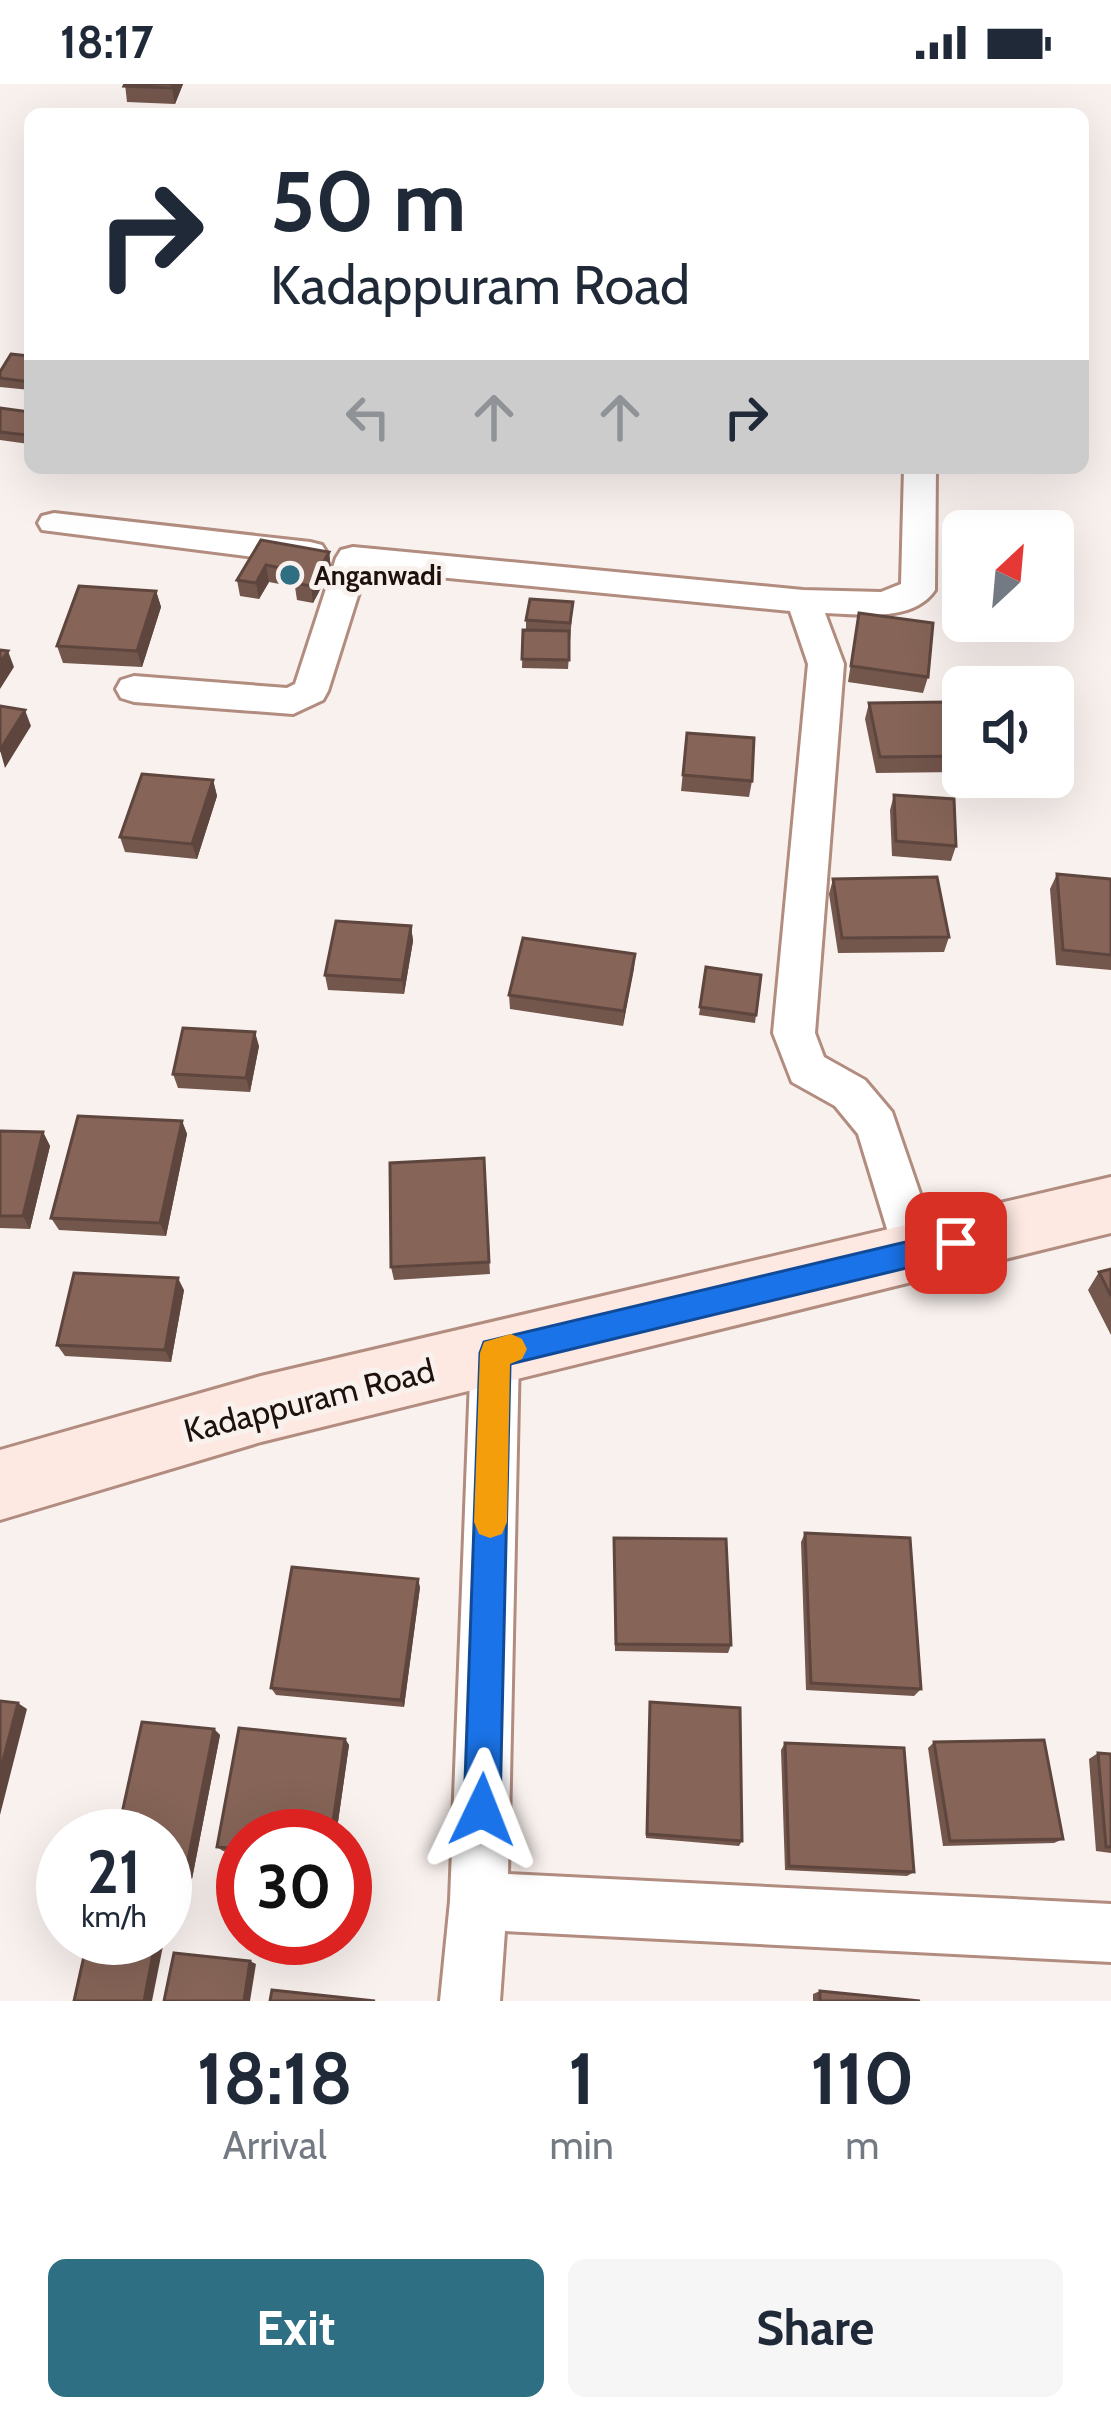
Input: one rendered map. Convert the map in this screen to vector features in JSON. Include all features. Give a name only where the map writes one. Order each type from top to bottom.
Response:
[{"type":"main road","name":"Kadappuram Road","points":[[0,1485],[261,1409],[1111,1204]]},
{"type":"street","points":[[54,523],[353,559],[803,601],[884,604],[919,590],[920,474]]},
{"type":"street","points":[[134,689],[293,701],[310,692],[353,559]]},
{"type":"street","points":[[803,601],[826,664],[794,1033],[807,1069],[850,1093],[878,1125],[917,1252]]},
{"type":"street","points":[[470,2001],[479,1901],[495,1353]]},
{"type":"street","points":[[479,1901],[1111,1933]]},
{"type":"building","points":[[125,84],[173,84],[172,88]]},
{"type":"building","points":[[11,354],[24,355],[24,381],[0,378]]},
{"type":"building","points":[[0,408],[24,411],[24,435],[0,432]]},
{"type":"building","points":[[261,540],[329,552],[311,586],[294,583],[301,572],[266,565],[256,583],[237,580]]},
{"type":"building","points":[[79,586],[156,591],[137,651],[57,646]]},
{"type":"building","points":[[530,599],[573,602],[570,623],[526,620]]},
{"type":"building","points":[[859,613],[933,623],[928,677],[851,666]]},
{"type":"building","points":[[523,630],[569,631],[569,660],[522,659]]},
{"type":"building","points":[[942,702],[942,756],[880,757],[869,703]]},
{"type":"building","points":[[0,706],[25,710],[0,750]]},
{"type":"building","points":[[687,733],[754,738],[752,781],[683,775]]},
{"type":"building","points":[[142,774],[213,780],[192,844],[120,837]]},
{"type":"building","points":[[894,795],[954,799],[956,846],[896,841]]},
{"type":"building","points":[[1057,874],[1111,879],[1111,955],[1063,950]]},
{"type":"building","points":[[937,877],[949,937],[842,938],[833,879]]},
{"type":"building","points":[[336,921],[411,926],[402,980],[325,975]]},
{"type":"building","points":[[523,938],[635,954],[624,1011],[509,995]]},
{"type":"building","points":[[706,967],[761,975],[756,1015],[700,1007]]},
{"type":"building","points":[[183,1028],[255,1032],[246,1078],[173,1074]]},
{"type":"building","points":[[78,1116],[182,1121],[160,1223],[51,1218]]},
{"type":"building","points":[[0,1131],[43,1132],[23,1216],[0,1216]]},
{"type":"building","points":[[484,1158],[489,1262],[391,1267],[390,1163]]},
{"type":"building","points":[[1111,1269],[1111,1296],[1099,1272]]},
{"type":"building","points":[[74,1273],[178,1278],[165,1350],[57,1345]]},
{"type":"building","points":[[805,1533],[910,1538],[921,1689],[811,1683]]},
{"type":"building","points":[[614,1538],[726,1539],[731,1645],[616,1644]]},
{"type":"building","points":[[292,1567],[418,1579],[401,1700],[271,1688]]},
{"type":"building","points":[[0,1701],[18,1703],[0,1772]]},
{"type":"building","points":[[650,1702],[740,1708],[742,1841],[647,1834]]},
{"type":"building","points":[[142,1722],[214,1729],[192,1840],[192,1809],[123,1809]]},
{"type":"building","points":[[239,1728],[345,1739],[335,1809],[224,1809]]},
{"type":"building","points":[[1044,1740],[1063,1839],[950,1841],[934,1742]]},
{"type":"building","points":[[785,1743],[904,1748],[914,1872],[789,1866]]},
{"type":"building","points":[[1098,1753],[1111,1754],[1111,1847],[1106,1847]]},
{"type":"building","points":[[192,1955],[216,1957],[216,1965],[249,1965],[244,2001],[164,2001],[172,1965],[192,1965]]},
{"type":"building","points":[[82,1965],[151,1965],[144,2001],[74,2001]]},
{"type":"building","points":[[272,1990],[375,2001],[270,2001]]},
{"type":"building","points":[[820,1991],[920,2001],[820,2001]]},
{"type":"slow traffic","points":[[490,1522],[495,1353],[511,1349]]},
{"type":"place","name":"Anganwadi","points":[[290,575]]},
{"type":"route","points":[[482,1810],[495,1353],[956,1243]]}]
